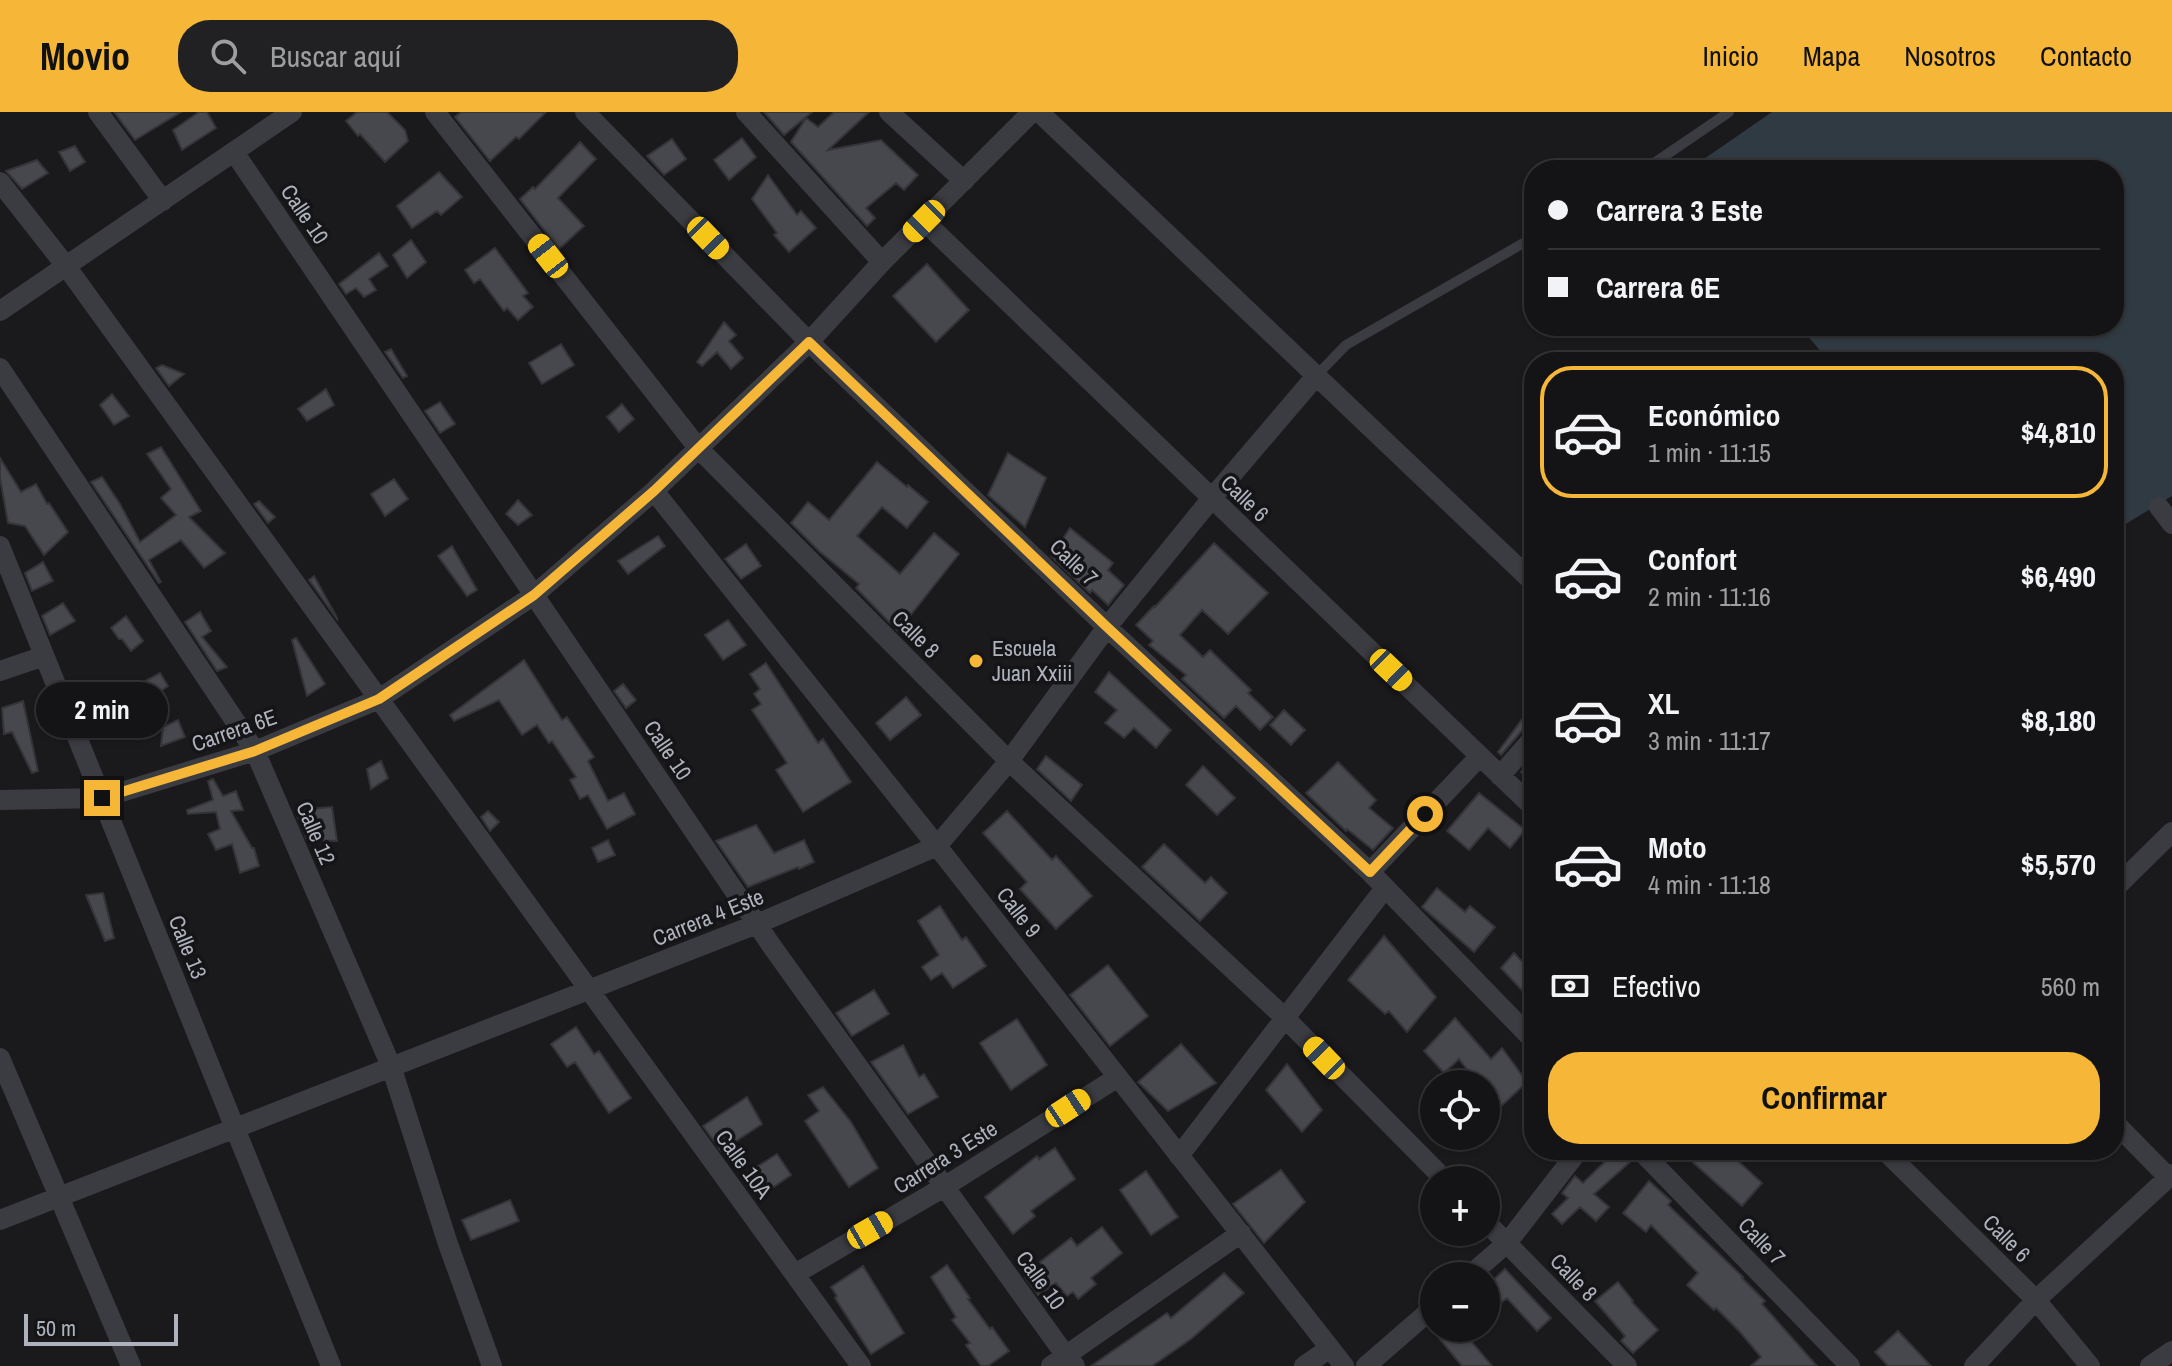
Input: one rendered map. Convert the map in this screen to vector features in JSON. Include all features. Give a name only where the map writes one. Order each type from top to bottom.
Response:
[{"type":"street","points":[[98,112],[163,201]]},
{"type":"street","points":[[0,311],[234,152],[268,119],[292,112]]},
{"type":"street","name":"Calle 8","points":[[435,112],[699,449],[1009,761],[1284,1017],[1431,1166]]},
{"type":"street","name":"Calle 7","points":[[585,112],[809,342],[1107,627],[1370,872],[1524,1031]]},
{"type":"street","points":[[746,112],[882,262]]},
{"type":"street","points":[[889,112],[964,181]]},
{"type":"street","name":"Carrera 6E","points":[[0,800],[102,798],[255,751],[379,699],[534,595],[654,491],[809,342],[882,262],[1032,112]]},
{"type":"street","points":[[1039,112],[1524,574]]},
{"type":"street","name":"Calle 10","points":[[234,152],[757,924],[944,1187],[1064,1363]]},
{"type":"street","name":"Calle 10A","points":[[0,182],[66,266],[861,1366]]},
{"type":"street","name":"Calle 6","points":[[924,221],[1524,799]]},
{"type":"street","name":"Calle 12","points":[[0,368],[255,751],[391,1066],[489,1365]]},
{"type":"street","name":"Carrera 4 Este","points":[[0,1220],[757,924],[937,846],[1009,761],[1107,627],[1316,376]]},
{"type":"street","name":"Calle 9","points":[[654,491],[937,846],[1344,1366]]},
{"type":"street","name":"Calle 13","points":[[0,546],[331,1366]]},
{"type":"street","points":[[0,671],[44,656]]},
{"type":"street","points":[[1500,776],[1524,748]]},
{"type":"street","points":[[1370,872],[1480,756]]},
{"type":"street","points":[[2124,879],[2172,832]]},
{"type":"street","points":[[1179,1156],[1385,888]]},
{"type":"street","points":[[0,1058],[131,1366]]},
{"type":"street","name":"Carrera 3 Este","points":[[795,1274],[944,1187],[1118,1077]]},
{"type":"street","points":[[1974,1366],[2036,1300],[2171,1176],[2124,1131]]},
{"type":"street","points":[[1485,1262],[1507,1243],[1571,1160]]},
{"type":"street","name":"Calle 7","points":[[1650,1160],[1850,1366]]},
{"type":"street","name":"Calle 6","points":[[1894,1160],[2036,1300],[2090,1366]]},
{"type":"street","points":[[1064,1363],[1241,1233]]},
{"type":"street","name":"Calle 8","points":[[1500,1236],[1627,1366]]},
{"type":"street","points":[[1366,1366],[1420,1319]]},
{"type":"street","points":[[1304,1366],[1330,1348]]},
{"type":"street","points":[[2150,1366],[2172,1351]]},
{"type":"lane","points":[[1659,160],[1729,112]]},
{"type":"lane","points":[[1316,376],[1346,345],[1524,243]]},
{"type":"shaded area","points":[[1772,112],[2172,112],[2172,496],[2124,525],[2124,352],[1821,352],[1808,336],[2124,336],[2124,160],[1702,160]]},
{"type":"building","points":[[114,112],[181,112],[135,140]]},
{"type":"building","points":[[199,112],[207,112],[216,128],[182,150],[173,130]]},
{"type":"building","points":[[357,112],[387,112],[405,130],[408,141],[385,162],[346,121]]},
{"type":"building","points":[[461,112],[546,112],[519,139],[516,137],[490,161],[455,117]]},
{"type":"building","points":[[764,112],[812,112],[784,135]]},
{"type":"building","points":[[834,112],[869,112],[828,150],[881,140],[918,175],[904,190],[896,183],[866,208],[875,218],[867,226],[791,142],[806,118],[818,127]]},
{"type":"building","points":[[742,138],[756,157],[729,180],[714,160]]},
{"type":"building","points":[[672,139],[686,159],[664,175],[647,156]]},
{"type":"building","points":[[580,142],[596,159],[558,198],[584,226],[559,249],[520,199],[533,187],[535,189]]},
{"type":"building","points":[[75,146],[85,162],[70,171],[59,152]]},
{"type":"building","points":[[37,160],[48,173],[22,189],[6,171]]},
{"type":"building","points":[[439,172],[462,197],[441,215],[437,211],[412,228],[397,206]]},
{"type":"building","points":[[768,175],[797,215],[801,211],[816,228],[789,252],[774,235],[777,233],[752,199]]},
{"type":"building","points":[[411,240],[426,262],[407,278],[393,255]]},
{"type":"building","points":[[495,248],[528,293],[523,296],[533,307],[518,320],[507,308],[504,311],[480,279],[474,283],[465,270]]},
{"type":"building","points":[[379,253],[388,266],[369,279],[376,290],[364,297],[356,288],[346,294],[339,284]]},
{"type":"building","points":[[927,264],[969,310],[936,342],[893,296]]},
{"type":"building","points":[[724,322],[736,335],[729,341],[743,358],[731,369],[717,352],[702,366],[697,362]]},
{"type":"building","points":[[561,344],[574,365],[542,384],[529,363]]},
{"type":"building","points":[[391,349],[407,376],[403,378],[385,352]]},
{"type":"building","points":[[162,365],[184,374],[169,386],[156,368]]},
{"type":"building","points":[[326,389],[334,405],[307,421],[298,409]]},
{"type":"building","points":[[112,394],[129,416],[114,425],[100,405]]},
{"type":"building","points":[[440,402],[455,424],[440,433],[425,411]]},
{"type":"building","points":[[622,404],[634,419],[619,432],[607,417]]},
{"type":"building","points":[[161,447],[201,511],[189,517],[225,553],[204,568],[181,540],[149,560],[159,583],[91,482],[102,477],[140,542],[176,515],[161,498],[171,489],[147,454]]},
{"type":"building","points":[[1008,453],[1046,478],[1025,527],[988,495]]},
{"type":"building","points":[[0,458],[21,492],[36,484],[68,532],[44,555],[25,526],[8,523],[0,478]]},
{"type":"building","points":[[877,462],[928,502],[907,528],[882,507],[857,536],[900,574],[934,533],[959,554],[898,631],[856,588],[859,584],[791,523],[808,502],[829,520]]},
{"type":"building","points":[[394,479],[408,499],[385,516],[371,494]]},
{"type":"building","points":[[518,500],[532,515],[518,525],[506,514]]},
{"type":"building","points":[[259,501],[275,517],[268,523],[254,504]]},
{"type":"building","points":[[1070,528],[1113,563],[1108,570],[1124,585],[1108,605],[1092,590],[1090,593],[1051,556]]},
{"type":"building","points":[[658,536],[665,546],[628,574],[618,561]]},
{"type":"building","points":[[1214,543],[1268,593],[1228,634],[1202,610],[1180,635],[1203,657],[1210,650],[1251,690],[1248,693],[1273,717],[1260,730],[1236,706],[1224,718],[1182,679],[1186,675],[1149,645],[1153,641],[1136,625]]},
{"type":"building","points":[[746,544],[761,566],[741,579],[725,559]]},
{"type":"building","points":[[452,546],[477,590],[467,596],[438,556]]},
{"type":"building","points":[[43,562],[53,581],[32,591],[25,573]]},
{"type":"building","points":[[314,576],[337,618],[337,619],[309,580]]},
{"type":"building","points":[[63,603],[75,621],[50,635],[42,616]]},
{"type":"building","points":[[200,612],[211,631],[202,637],[227,667],[217,671],[185,622]]},
{"type":"building","points":[[126,616],[143,641],[131,651],[111,628]]},
{"type":"building","points":[[728,620],[746,645],[723,660],[705,635]]},
{"type":"building","points":[[296,638],[325,684],[307,696],[292,640]]},
{"type":"building","points":[[524,660],[562,720],[567,717],[594,757],[588,761],[608,801],[624,793],[635,814],[607,829],[588,795],[580,799],[570,780],[576,777],[552,741],[549,743],[537,725],[522,735],[499,700],[454,721],[450,715]]},
{"type":"building","points":[[766,663],[818,743],[823,739],[851,782],[803,812],[776,770],[787,763],[752,710],[761,704],[754,694],[760,689],[750,674]]},
{"type":"building","points":[[1109,672],[1171,730],[1156,748],[1134,728],[1124,738],[1105,723],[1117,710],[1095,692]]},
{"type":"building","points":[[160,673],[168,686],[144,703],[138,685]]},
{"type":"building","points":[[623,684],[636,700],[626,708],[614,691]]},
{"type":"building","points":[[906,697],[921,715],[890,740],[876,723]]},
{"type":"building","points":[[23,701],[38,771],[32,773],[12,732],[4,734],[2,708]]},
{"type":"building","points":[[1284,710],[1305,730],[1291,745],[1270,725]]},
{"type":"building","points":[[1524,717],[1524,728],[1501,755],[1498,752]]},
{"type":"building","points":[[178,720],[185,737],[161,746],[163,727]]},
{"type":"building","points":[[1046,756],[1082,785],[1071,801],[1037,769]]},
{"type":"building","points":[[381,761],[388,778],[371,789],[367,769]]},
{"type":"building","points":[[1338,762],[1376,800],[1369,808],[1393,828],[1373,850],[1346,831],[1306,793]]},
{"type":"building","points":[[1203,766],[1235,798],[1217,815],[1186,785]]},
{"type":"building","points":[[213,779],[223,796],[236,791],[243,810],[231,811],[254,848],[259,866],[240,873],[232,844],[216,850],[208,834],[220,829],[216,812],[188,814],[187,810],[213,800],[208,781]]},
{"type":"building","points":[[1479,793],[1524,829],[1510,848],[1488,828],[1469,850],[1447,831]]},
{"type":"building","points":[[332,807],[337,841],[307,840],[295,810]]},
{"type":"building","points":[[488,811],[499,822],[490,831],[481,817]]},
{"type":"building","points":[[1007,811],[1052,860],[1056,856],[1092,896],[1056,929],[1020,889],[1027,882],[983,833]]},
{"type":"building","points":[[756,825],[774,853],[804,840],[814,862],[748,887],[716,841]]},
{"type":"building","points":[[608,840],[615,855],[598,862],[592,848]]},
{"type":"building","points":[[1164,844],[1205,883],[1211,877],[1227,893],[1200,921],[1142,867]]},
{"type":"building","points":[[1437,888],[1465,912],[1470,906],[1495,927],[1474,952],[1422,907]]},
{"type":"building","points":[[103,893],[114,938],[105,941],[86,895]]},
{"type":"building","points":[[940,906],[962,940],[966,937],[986,966],[953,988],[942,973],[931,980],[922,967],[939,955],[918,921]]},
{"type":"building","points":[[1384,936],[1436,997],[1407,1032],[1389,1011],[1385,1014],[1348,980]]},
{"type":"building","points":[[1514,953],[1524,964],[1524,992],[1501,968]]},
{"type":"building","points":[[1108,965],[1148,1016],[1110,1046],[1070,995]]},
{"type":"building","points":[[874,990],[889,1014],[852,1036],[836,1013]]},
{"type":"building","points":[[1455,1018],[1491,1059],[1502,1048],[1524,1078],[1524,1085],[1500,1107],[1500,1070],[1467,1070],[1459,1059],[1447,1070],[1441,1070],[1424,1051]]},
{"type":"building","points":[[1017,1019],[1047,1065],[1011,1090],[980,1043]]},
{"type":"building","points":[[576,1027],[594,1054],[599,1051],[631,1098],[609,1113],[575,1062],[567,1067],[551,1044]]},
{"type":"building","points":[[1181,1044],[1216,1083],[1168,1111],[1138,1082]]},
{"type":"building","points":[[903,1045],[919,1077],[924,1074],[938,1097],[908,1114],[871,1062]]},
{"type":"building","points":[[1287,1064],[1322,1110],[1302,1132],[1266,1090]]},
{"type":"building","points":[[823,1087],[851,1122],[878,1168],[849,1187],[805,1121],[819,1111],[808,1095]]},
{"type":"building","points":[[747,1097],[762,1124],[721,1151],[703,1126]]},
{"type":"building","points":[[1055,1148],[1075,1179],[1031,1211],[1035,1216],[1013,1234],[985,1197],[1037,1156],[1039,1159]]},
{"type":"building","points":[[777,1154],[791,1175],[762,1195],[756,1186],[750,1190],[741,1177]]},
{"type":"building","points":[[1607,1160],[1630,1162],[1594,1194],[1609,1207],[1596,1221],[1580,1207],[1562,1224],[1552,1214],[1568,1198],[1562,1193],[1575,1176],[1583,1183]]},
{"type":"building","points":[[1690,1160],[1737,1160],[1762,1183],[1742,1206]]},
{"type":"building","points":[[1281,1170],[1305,1202],[1264,1243],[1233,1204]]},
{"type":"building","points":[[1146,1171],[1178,1217],[1151,1235],[1120,1190]]},
{"type":"building","points":[[1649,1181],[1671,1201],[1668,1205],[1765,1301],[1762,1304],[1817,1366],[1751,1366],[1761,1357],[1716,1308],[1714,1310],[1687,1285],[1698,1273],[1651,1225],[1646,1232],[1623,1213]]},
{"type":"building","points":[[510,1200],[519,1221],[471,1240],[462,1220]]},
{"type":"building","points":[[1102,1227],[1122,1253],[1091,1278],[1096,1284],[1078,1299],[1073,1292],[1067,1296],[1056,1283],[1038,1295],[1025,1277],[1043,1266],[1040,1262],[1071,1238],[1077,1246]]},
{"type":"building","points":[[947,1265],[968,1299],[1009,1351],[988,1366],[981,1366],[966,1345],[970,1343],[952,1320],[956,1317],[931,1277]]},
{"type":"building","points":[[863,1266],[904,1333],[871,1354],[831,1287]]},
{"type":"building","points":[[1505,1269],[1551,1318],[1537,1331],[1507,1298],[1502,1302],[1500,1300],[1500,1274]]},
{"type":"building","points":[[1224,1273],[1244,1293],[1191,1339],[1152,1366],[1091,1366],[1167,1313],[1171,1318]]},
{"type":"building","points":[[1618,1282],[1658,1330],[1633,1353],[1621,1341],[1625,1336],[1595,1301]]},
{"type":"building","points":[[1898,1331],[1931,1366],[1888,1366],[1875,1352]]},
{"type":"building","points":[[1442,1342],[1472,1342],[1492,1366],[1462,1366]]},
{"type":"place","name":"Escuela Juan Xxiii","points":[[976,661]]},
{"type":"route","points":[[102,798],[255,751],[379,699],[534,595],[654,491],[809,342],[1107,627],[1370,872],[1425,814]]}]
